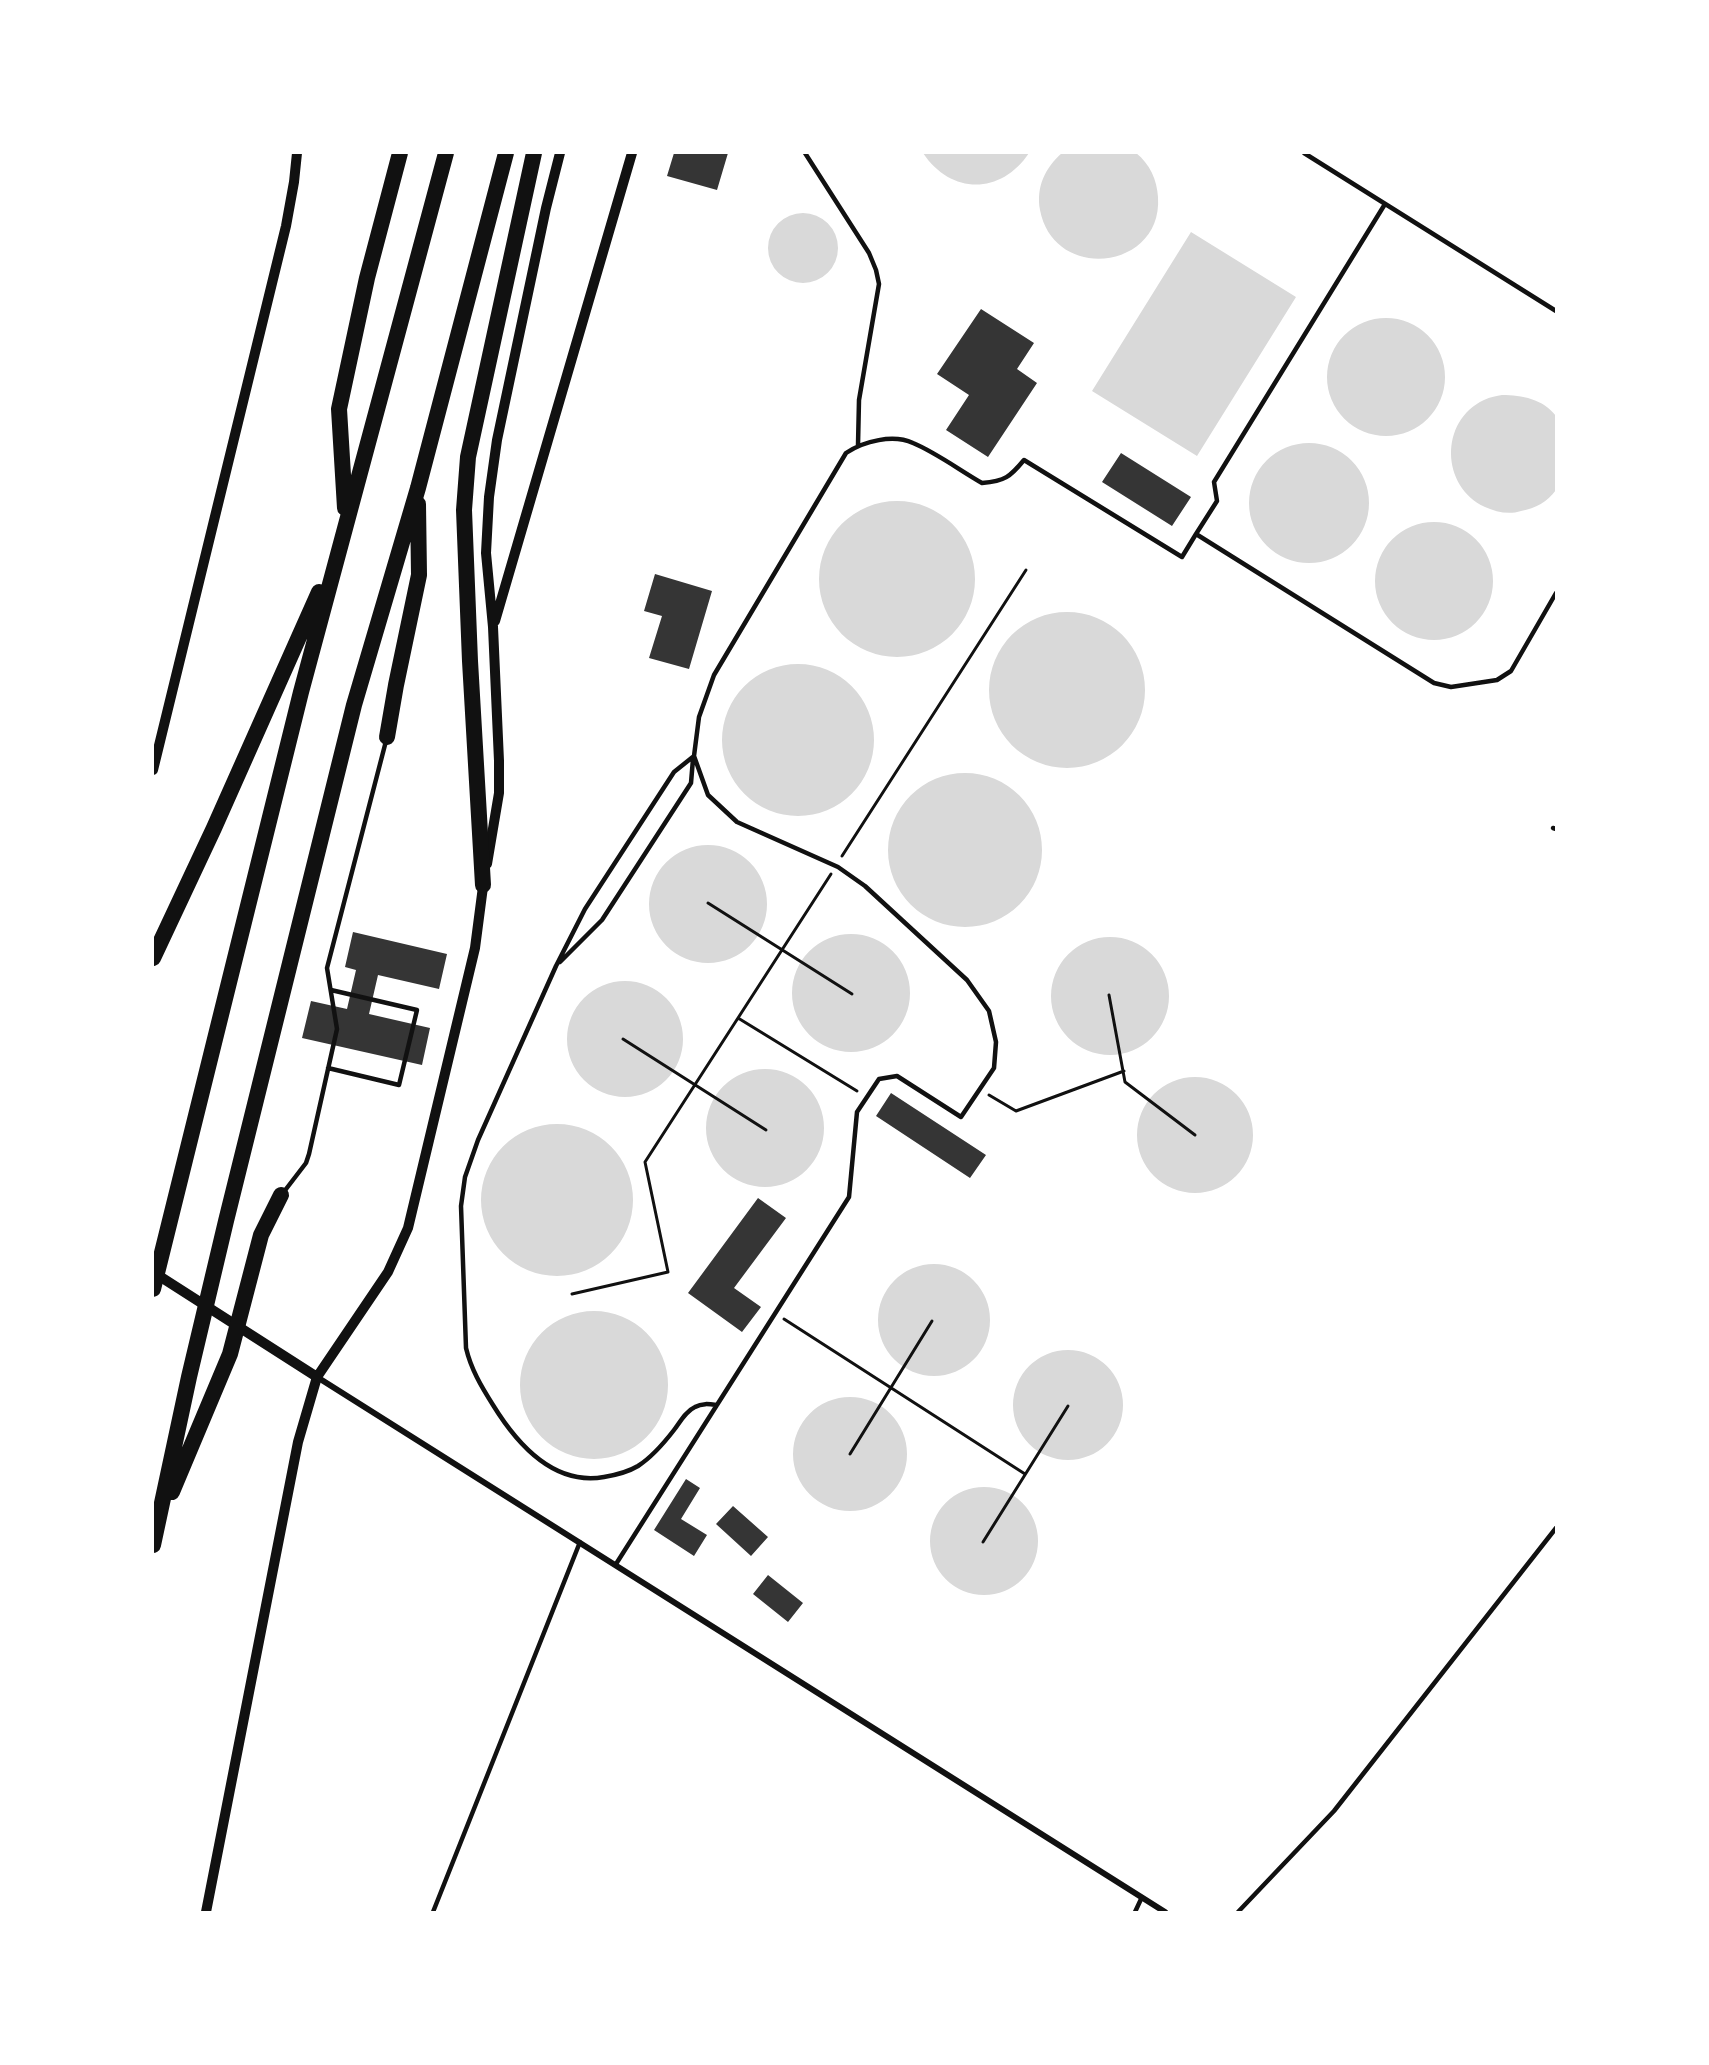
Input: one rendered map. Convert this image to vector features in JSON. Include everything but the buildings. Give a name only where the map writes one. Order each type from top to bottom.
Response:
[{"type":"highway","points":[[345,523],[339,409],[367,278],[399,153]]},
{"type":"highway","points":[[153,1289],[301,692],[446,153]]},
{"type":"highway","points":[[154,1538],[226,1221],[354,705],[418,488],[506,153]]},
{"type":"highway","points":[[483,885],[464,510],[468,457],[534,153]]},
{"type":"highway","points":[[387,737],[419,575],[418,488]]},
{"type":"highway","points":[[153,958],[214,828],[339,548]]},
{"type":"highway","points":[[154,1538],[230,1354],[261,1235],[281,1195]]},
{"type":"street","points":[[153,770],[286,226],[297,153]]},
{"type":"street","points":[[206,1912],[298,1442],[317,1377],[388,1272],[408,1228],[475,948],[499,793],[493,627],[486,553],[489,497],[519,336],[560,153]]},
{"type":"street","points":[[493,627],[632,153]]},
{"type":"street","points":[[153,1272],[1165,1912]]},
{"type":"lane","points":[[805,153],[869,253],[879,284],[859,400],[858,445]]},
{"type":"lane","points":[[1304,153],[1555,310]]},
{"type":"lane","points":[[556,966],[602,920],[691,783],[699,717],[714,675],[846,453],[858,445],[892,439],[912,442],[982,483],[994,482],[1011,476],[1024,459],[1182,556],[1217,501],[1214,482],[1385,204]]},
{"type":"lane","points":[[1196,534],[1434,683],[1451,687],[1497,680],[1511,671],[1556,593]]},
{"type":"lane","points":[[281,1195],[306,1163],[328,1068],[337,1029],[327,968],[387,737]]},
{"type":"lane","points":[[616,1564],[849,1197],[857,1112],[879,1078],[897,1076],[961,1117],[993,1068],[996,1042],[989,1011],[967,980],[865,886],[836,866],[737,822],[708,795],[694,756]]},
{"type":"lane","points":[[694,756],[674,772],[585,909],[556,966],[478,1140],[465,1177],[461,1206],[466,1348],[470,1366],[504,1424],[519,1442],[549,1467],[578,1478],[595,1479],[617,1475],[638,1466],[655,1452],[689,1410],[706,1403],[717,1405]]},
{"type":"lane","points":[[328,1068],[399,1085],[417,1010],[331,990]]},
{"type":"lane","points":[[1238,1912],[1334,1811],[1556,1528]]},
{"type":"lane","points":[[433,1912],[580,1542]]},
{"type":"lane","points":[[1135,1912],[1142,1897]]},
{"type":"path","points":[[572,1294],[668,1272],[645,1162],[1026,570]]},
{"type":"path","points":[[708,903],[852,994]]},
{"type":"path","points":[[1109,995],[1125,1082],[1195,1135]]},
{"type":"path","points":[[738,1018],[867,1096]]},
{"type":"path","points":[[623,1039],[766,1130]]},
{"type":"path","points":[[980,1089],[1016,1111],[1124,1071]]},
{"type":"path","points":[[775,1313],[1025,1474]]},
{"type":"path","points":[[850,1454],[932,1321]]},
{"type":"path","points":[[983,1542],[1068,1406]]},
{"type":"shaded area","points":[[923,153],[1029,153],[1018,167],[1005,177],[991,183],[976,184],[961,183],[947,177],[934,167]]},
{"type":"shaded area","points":[[1062,153],[1136,153],[1141,157],[1152,173],[1158,197],[1155,222],[1144,240],[1127,252],[1106,258],[1085,257],[1065,249],[1049,233],[1040,210],[1039,194],[1043,178]]},
{"type":"shaded area","points":[[803,213],[816,216],[828,223],[835,235],[838,248],[835,261],[828,273],[816,280],[803,283],[790,280],[778,273],[771,261],[768,248],[771,235],[778,223],[790,216]]},
{"type":"shaded area","points":[[1191,232],[1296,297],[1197,456],[1092,391]]},
{"type":"shaded area","points":[[1386,318],[1408,323],[1428,335],[1440,355],[1445,377],[1440,399],[1428,419],[1408,431],[1386,436],[1364,431],[1344,419],[1332,399],[1327,377],[1332,355],[1344,335],[1364,323]]},
{"type":"shaded area","points":[[1502,395],[1532,399],[1551,410],[1556,416],[1556,490],[1549,498],[1536,506],[1512,513],[1489,509],[1470,498],[1460,485],[1453,470],[1451,454],[1453,438],[1459,423],[1469,410],[1484,400]]},
{"type":"shaded area","points":[[1309,443],[1332,447],[1351,461],[1365,480],[1369,503],[1365,526],[1351,545],[1332,559],[1309,563],[1286,559],[1267,545],[1253,526],[1249,503],[1253,480],[1267,461],[1286,447]]},
{"type":"shaded area","points":[[897,501],[927,507],[952,524],[969,549],[975,579],[969,609],[952,634],[927,651],[897,657],[867,651],[842,634],[825,609],[819,579],[825,549],[842,524],[867,507]]},
{"type":"shaded area","points":[[1434,522],[1467,532],[1483,548],[1493,581],[1483,614],[1467,630],[1434,640],[1401,630],[1385,614],[1375,581],[1385,548],[1401,532]]},
{"type":"shaded area","points":[[1067,612],[1097,618],[1122,635],[1139,660],[1145,690],[1139,720],[1122,745],[1097,762],[1067,768],[1037,762],[1012,745],[995,720],[989,690],[995,660],[1012,635],[1037,618]]},
{"type":"shaded area","points":[[798,664],[813,665],[827,670],[852,686],[868,711],[873,725],[873,755],[868,769],[852,794],[827,810],[813,815],[798,816],[783,815],[769,810],[744,794],[728,769],[723,755],[722,740],[723,725],[728,711],[744,686],[769,670],[783,665]]},
{"type":"shaded area","points":[[965,773],[980,774],[995,779],[1020,795],[1036,820],[1041,835],[1041,865],[1036,880],[1020,905],[995,921],[980,926],[965,927],[950,926],[935,921],[910,905],[894,880],[889,865],[888,850],[889,835],[894,820],[910,795],[935,779],[950,774]]},
{"type":"shaded area","points":[[708,845],[730,850],[750,862],[762,882],[767,904],[762,926],[750,946],[730,958],[708,963],[686,958],[666,946],[654,926],[649,904],[654,882],[666,862],[686,850]]},
{"type":"shaded area","points":[[851,934],[884,944],[900,960],[910,993],[900,1026],[884,1042],[851,1052],[818,1042],[802,1026],[792,993],[802,960],[818,944]]},
{"type":"shaded area","points":[[1110,937],[1143,947],[1159,963],[1169,996],[1159,1029],[1143,1045],[1110,1055],[1077,1045],[1061,1029],[1051,996],[1061,963],[1077,947]]},
{"type":"shaded area","points":[[625,981],[647,985],[666,998],[679,1017],[683,1039],[679,1061],[666,1080],[647,1093],[625,1097],[603,1093],[584,1080],[571,1061],[567,1039],[571,1017],[584,998],[603,985]]},
{"type":"shaded area","points":[[765,1069],[788,1073],[807,1086],[820,1105],[824,1128],[820,1151],[807,1170],[788,1183],[765,1187],[742,1183],[723,1170],[710,1151],[706,1128],[710,1105],[723,1086],[742,1073]]},
{"type":"shaded area","points":[[1195,1077],[1217,1081],[1228,1086],[1244,1102],[1252,1124],[1253,1135],[1249,1157],[1244,1168],[1228,1184],[1206,1192],[1195,1193],[1173,1189],[1162,1184],[1146,1168],[1138,1146],[1137,1135],[1141,1113],[1146,1102],[1162,1086],[1184,1078]]},
{"type":"shaded area","points":[[557,1124],[586,1130],[599,1137],[610,1147],[620,1158],[627,1171],[633,1200],[627,1229],[620,1242],[610,1253],[599,1263],[586,1270],[557,1276],[528,1270],[515,1263],[504,1253],[494,1242],[487,1229],[481,1200],[487,1171],[494,1158],[504,1147],[515,1137],[528,1130]]},
{"type":"shaded area","points":[[934,1264],[956,1268],[974,1280],[986,1298],[990,1320],[986,1342],[974,1360],[956,1372],[934,1376],[912,1372],[894,1360],[882,1342],[878,1320],[882,1298],[894,1280],[912,1268]]},
{"type":"shaded area","points":[[594,1311],[622,1317],[646,1333],[662,1357],[668,1385],[662,1413],[646,1437],[622,1453],[594,1459],[566,1453],[542,1437],[526,1413],[520,1385],[526,1357],[542,1333],[566,1317]]},
{"type":"shaded area","points":[[1068,1350],[1089,1355],[1107,1366],[1118,1384],[1123,1405],[1118,1426],[1107,1444],[1089,1455],[1068,1460],[1047,1455],[1029,1444],[1018,1426],[1013,1405],[1018,1384],[1029,1366],[1047,1355]]},
{"type":"shaded area","points":[[850,1397],[872,1401],[891,1413],[903,1432],[907,1454],[903,1476],[891,1495],[872,1507],[850,1511],[828,1507],[809,1495],[797,1476],[793,1454],[797,1432],[809,1413],[828,1401]]},
{"type":"shaded area","points":[[984,1487],[1005,1491],[1022,1503],[1034,1520],[1038,1541],[1034,1562],[1022,1579],[1005,1591],[984,1595],[963,1591],[946,1579],[934,1562],[930,1541],[934,1520],[946,1503],[963,1491]]}]
